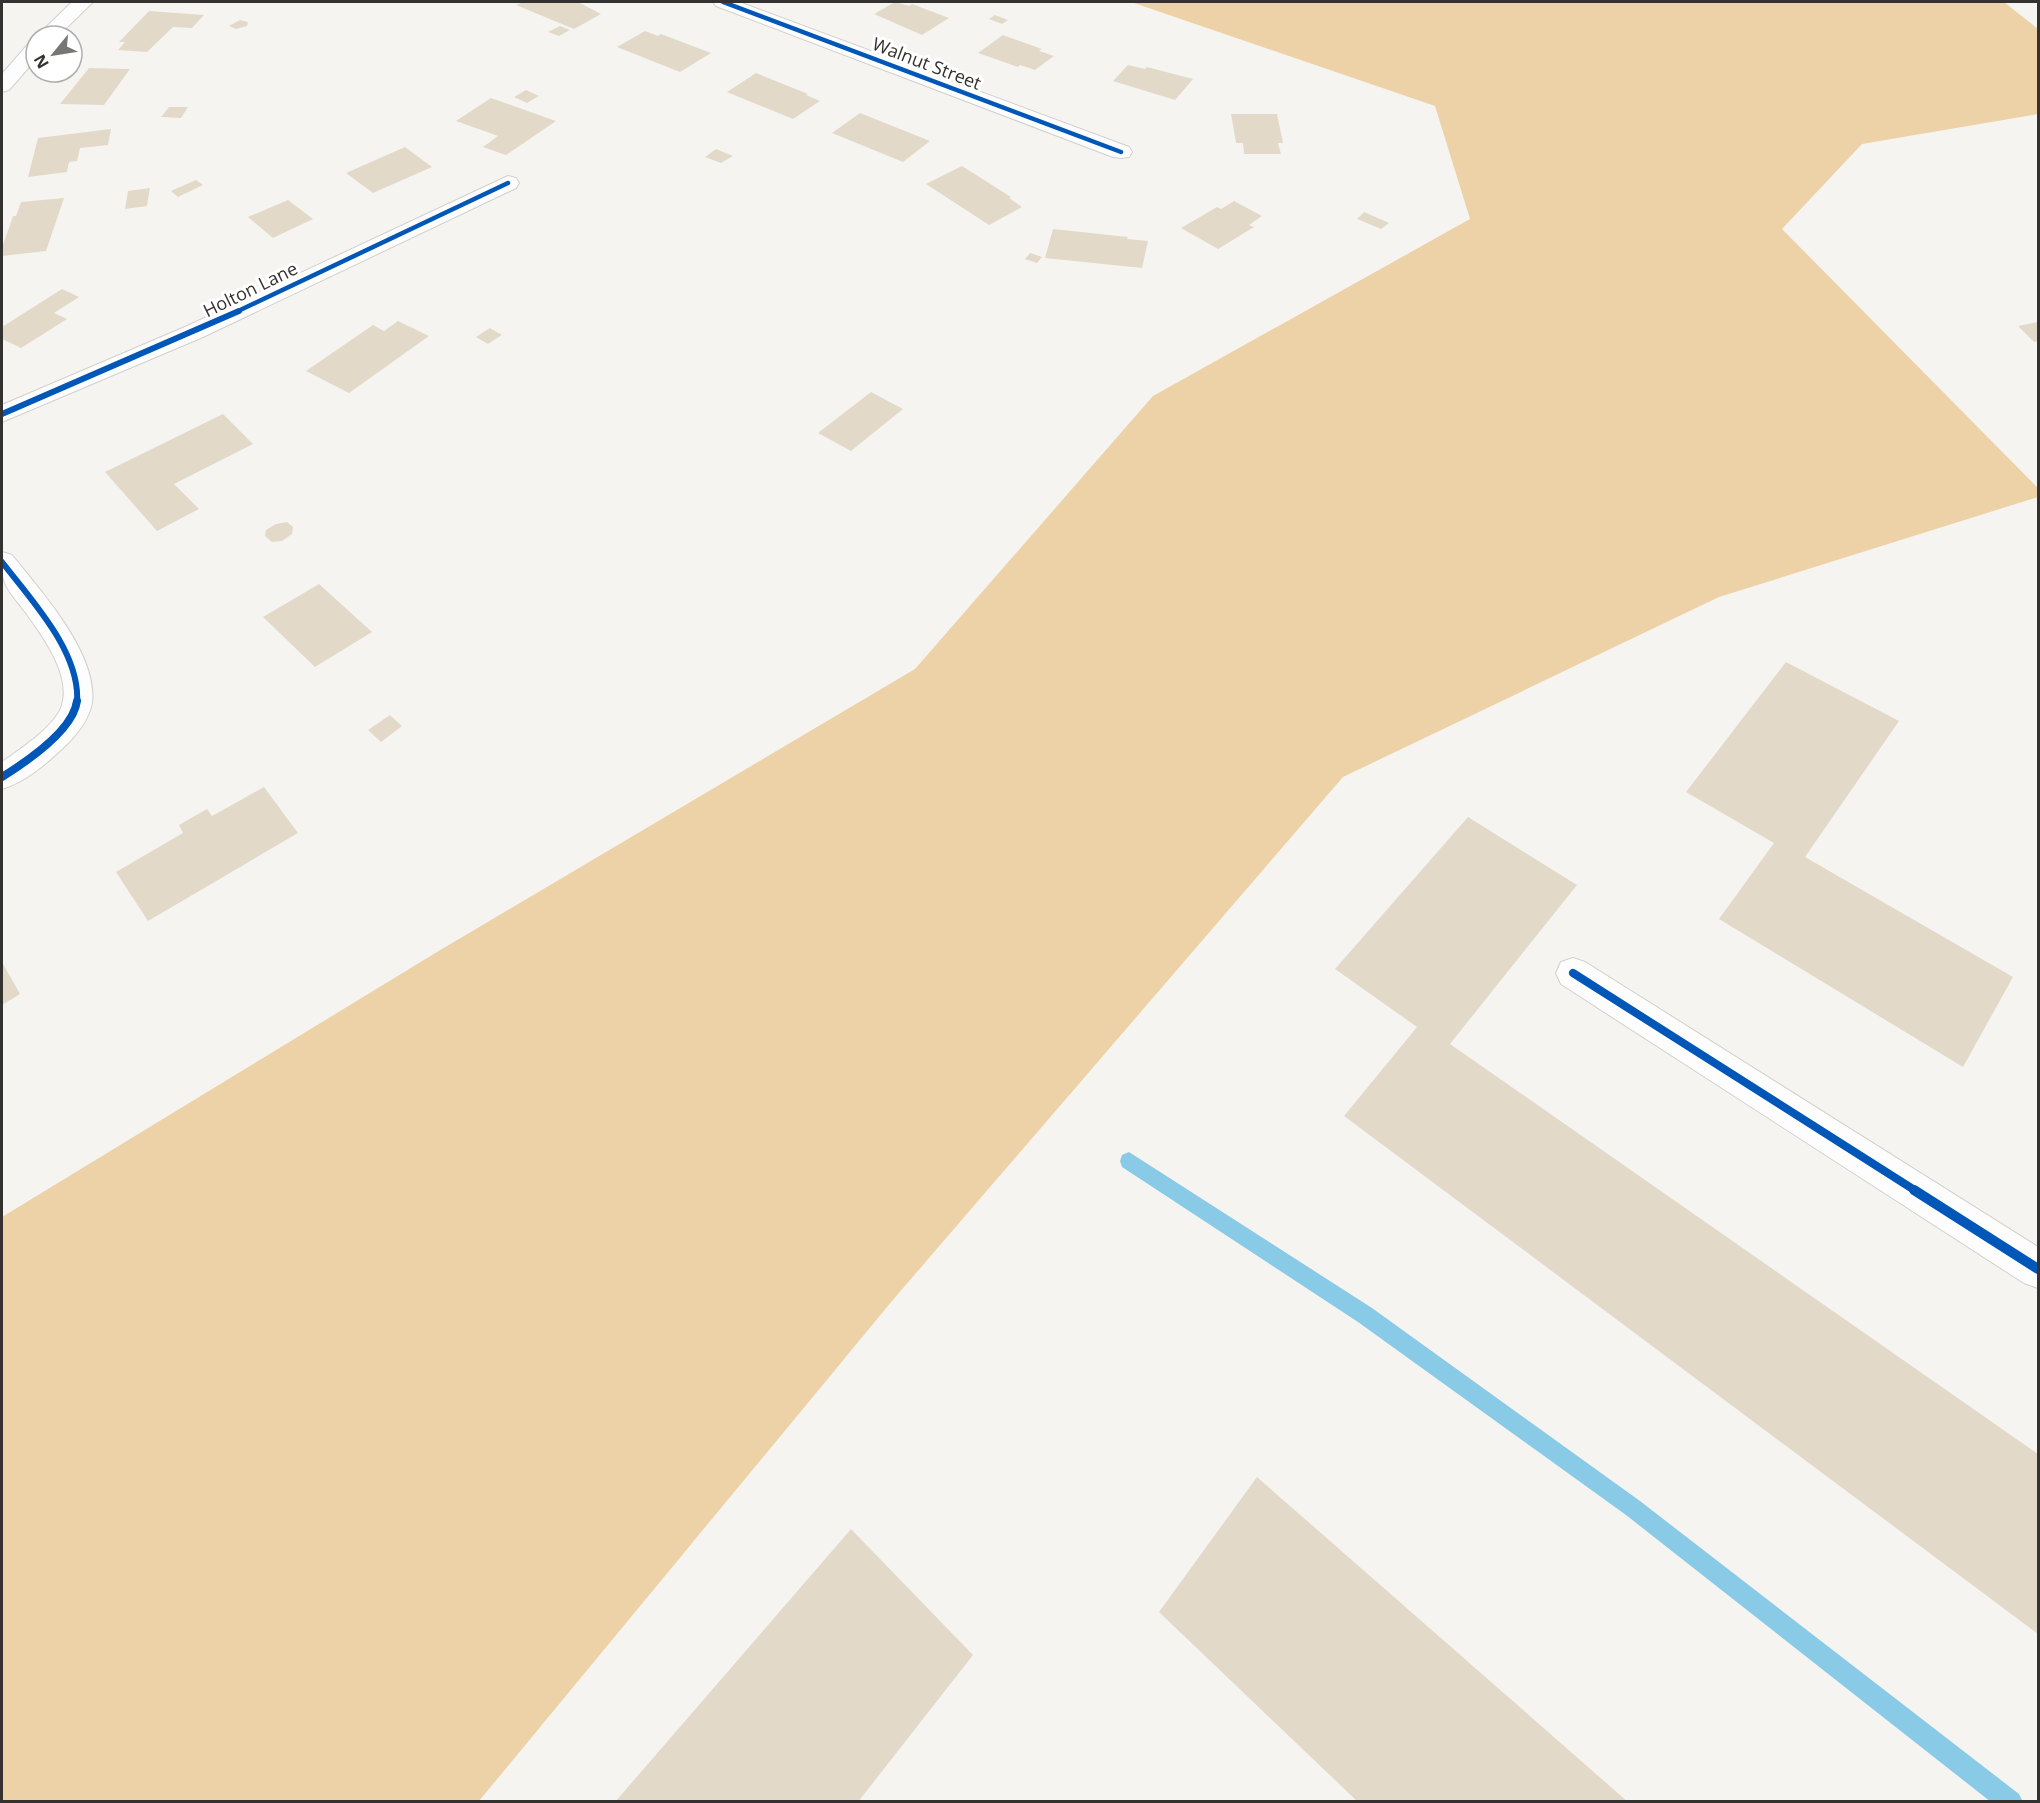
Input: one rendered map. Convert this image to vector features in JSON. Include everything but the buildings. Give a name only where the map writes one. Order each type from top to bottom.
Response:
[{"type":"street","points":[[60,24],[83,2]]},
{"type":"street","name":"Walnut Street","points":[[723,2],[1121,152]]},
{"type":"street","points":[[2,53],[24,51]]},
{"type":"street","points":[[2,86],[24,60]]},
{"type":"street","name":"Holton Lane","points":[[2,414],[194,332],[508,183]]},
{"type":"street","points":[[2,562],[54,631],[72,668],[78,691],[77,705],[60,732],[31,757],[2,777]]},
{"type":"street","points":[[1573,973],[2038,1269]]},
{"type":"shaded area","points":[[1131,2],[2004,2],[2038,29],[2038,114],[1862,144],[1782,229],[2038,488],[2038,497],[1719,597],[1343,777],[892,1301],[479,1801],[2,1801],[2,1217],[437,952],[915,669],[1153,396],[1470,219],[1435,106]]},
{"type":"waterway","points":[[1129,1161],[1365,1315],[1633,1508],[2011,1802]]},
{"type":"cycle path","points":[[723,2],[1121,152]]},
{"type":"cycle path","points":[[2,414],[194,332],[508,183]]},
{"type":"cycle path","points":[[2,562],[39,610],[64,650],[78,689],[77,705],[65,726],[23,764],[2,777]]},
{"type":"cycle path","points":[[1573,973],[2038,1269]]}]
